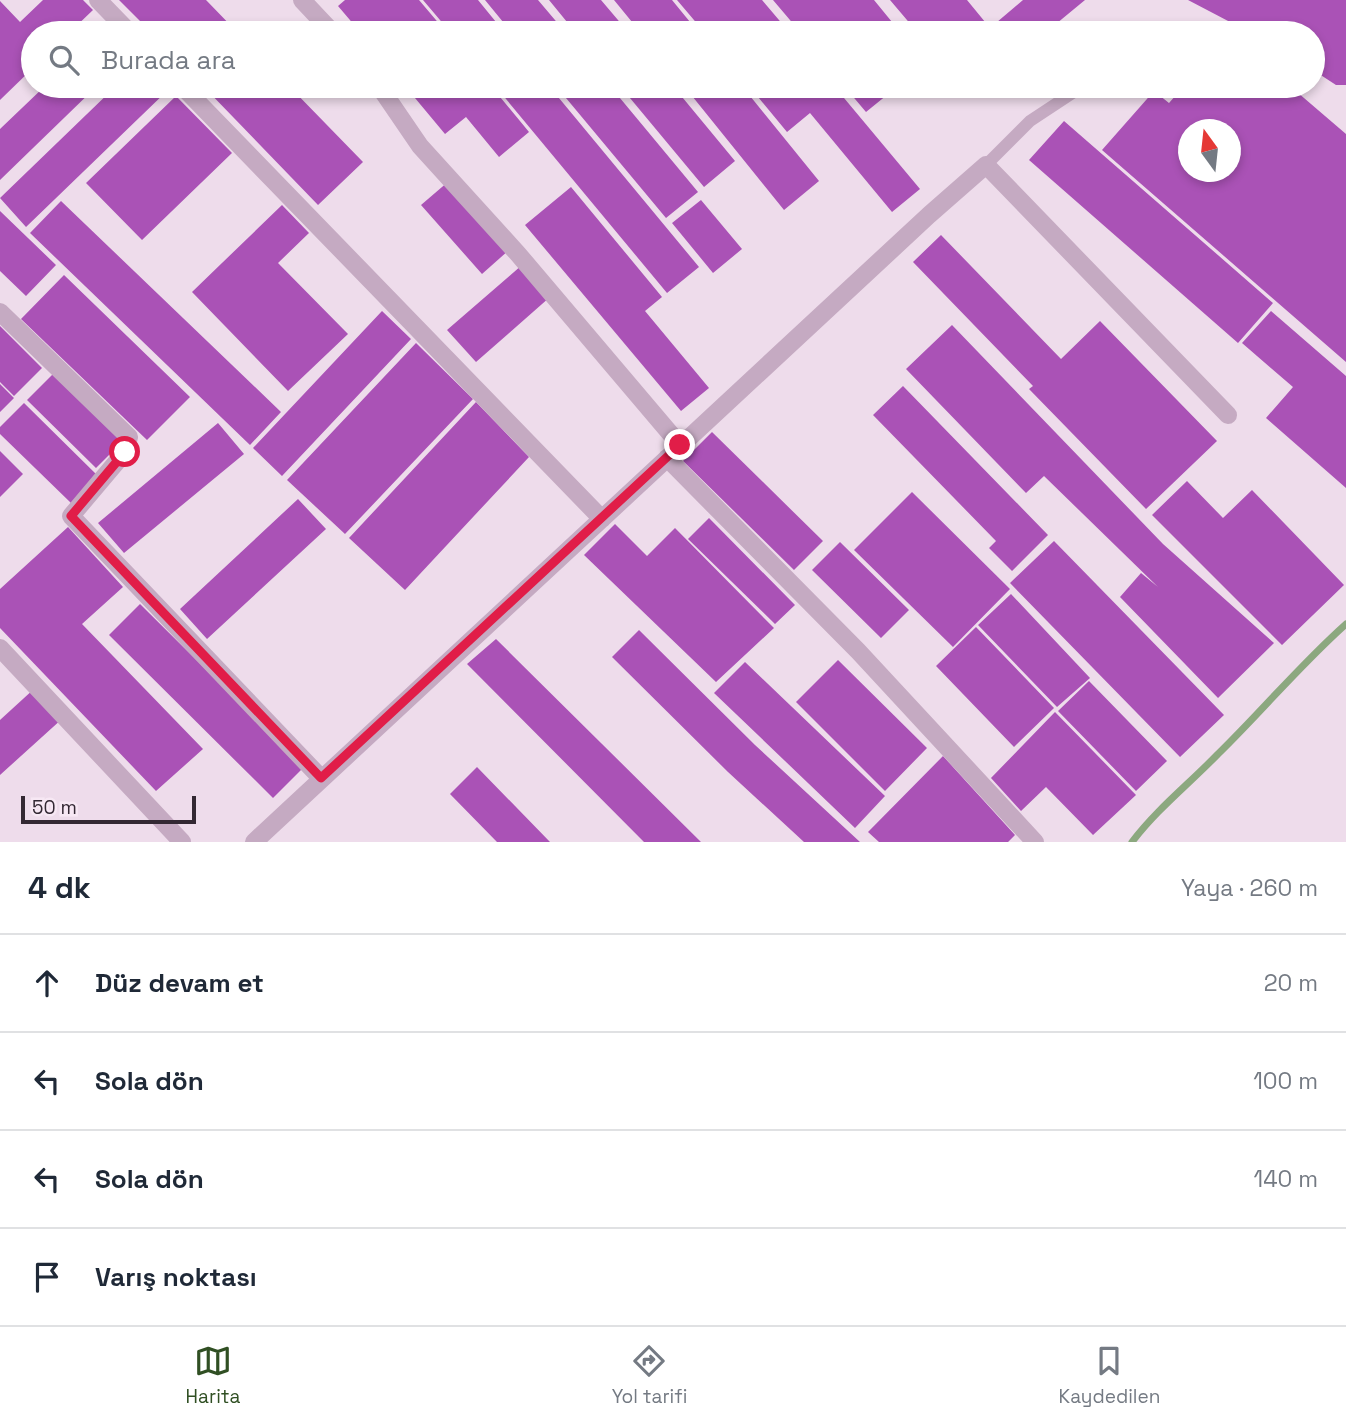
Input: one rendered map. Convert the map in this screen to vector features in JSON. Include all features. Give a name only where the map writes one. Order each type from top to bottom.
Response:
[{"type":"street","points":[[98,0],[118,21]]},
{"type":"street","points":[[302,0],[322,21]]},
{"type":"street","points":[[194,98],[602,519]]},
{"type":"street","points":[[387,98],[421,146],[680,445]]},
{"type":"street","points":[[254,842],[680,445],[986,165],[1228,415]]},
{"type":"street","points":[[0,312],[129,437],[125,452],[71,516],[321,778]]},
{"type":"street","points":[[667,458],[858,651],[1035,842]]},
{"type":"street","points":[[0,649],[183,842]]},
{"type":"lane","points":[[986,165],[1030,121],[1065,98]]},
{"type":"building","points":[[43,0],[83,0],[93,10],[82,21],[21,21]]},
{"type":"building","points":[[119,0],[206,0],[226,21],[140,21]]},
{"type":"building","points":[[345,0],[419,0],[437,21],[351,21],[338,6]]},
{"type":"building","points":[[423,0],[478,0],[495,21],[441,21]]},
{"type":"building","points":[[485,0],[538,0],[556,21],[502,21]]},
{"type":"building","points":[[549,0],[601,0],[619,21],[566,21]]},
{"type":"building","points":[[614,0],[672,0],[689,21],[631,21]]},
{"type":"building","points":[[677,0],[762,0],[780,21],[695,21]]},
{"type":"building","points":[[773,0],[874,0],[891,21],[791,21]]},
{"type":"building","points":[[890,0],[967,0],[984,21],[908,21]]},
{"type":"building","points":[[1023,0],[1085,0],[1060,21],[998,21]]},
{"type":"building","points":[[1188,0],[1346,0],[1346,85],[1336,85],[1325,78],[1325,21],[1228,21]]},
{"type":"building","points":[[0,1],[20,22],[21,80],[0,100]]},
{"type":"building","points":[[32,98],[85,98],[0,180],[0,129]]},
{"type":"building","points":[[104,98],[160,98],[26,227],[0,198]]},
{"type":"building","points":[[174,98],[178,98],[232,153],[142,240],[86,183]]},
{"type":"building","points":[[215,98],[301,98],[363,162],[318,205]]},
{"type":"building","points":[[415,98],[501,98],[529,132],[499,157],[466,117],[445,134]]},
{"type":"building","points":[[505,98],[559,98],[699,267],[667,293]]},
{"type":"building","points":[[566,98],[620,98],[698,192],[666,218]]},
{"type":"building","points":[[630,98],[683,98],[735,161],[704,187]]},
{"type":"building","points":[[694,98],[752,98],[819,181],[784,210]]},
{"type":"building","points":[[759,98],[844,98],[920,189],[892,212],[810,113],[787,132]]},
{"type":"building","points":[[854,98],[883,98],[866,112]]},
{"type":"building","points":[[1148,98],[1163,98],[1169,103],[1173,98],[1304,98],[1346,134],[1346,362],[1102,150]]},
{"type":"building","points":[[1064,121],[1273,303],[1238,343],[1029,160]]},
{"type":"building","points":[[449,181],[509,250],[482,274],[421,205]]},
{"type":"building","points":[[571,187],[662,297],[645,311],[709,388],[681,411],[525,225]]},
{"type":"building","points":[[701,200],[742,249],[713,273],[672,223]]},
{"type":"building","points":[[61,201],[281,412],[250,445],[30,233]]},
{"type":"building","points":[[282,205],[309,233],[278,263],[348,334],[288,391],[192,292]]},
{"type":"building","points":[[0,211],[56,265],[26,296],[0,271]]},
{"type":"building","points":[[941,235],[1061,359],[1100,321],[1217,441],[1146,509],[1029,389],[1033,386],[913,262]]},
{"type":"building","points":[[522,265],[550,297],[476,362],[447,330]]},
{"type":"building","points":[[64,275],[190,397],[147,440],[21,319]]},
{"type":"building","points":[[382,311],[411,339],[282,476],[253,448]]},
{"type":"building","points":[[1271,311],[1346,376],[1346,488],[1266,418],[1293,387],[1242,343]]},
{"type":"building","points":[[952,325],[1163,544],[1274,643],[1218,698],[1120,597],[1141,573],[1158,587],[1044,476],[1026,493],[906,369]]},
{"type":"building","points":[[0,326],[42,368],[14,396],[0,382]]},
{"type":"building","points":[[416,343],[473,399],[345,534],[287,480]]},
{"type":"building","points":[[55,372],[124,440],[96,468],[27,400]]},
{"type":"building","points":[[0,384],[14,398],[0,412]]},
{"type":"building","points":[[903,386],[1048,535],[1012,571],[989,548],[996,541],[873,415]]},
{"type":"building","points":[[476,402],[529,457],[405,590],[349,538]]},
{"type":"building","points":[[24,403],[98,476],[71,503],[0,434],[0,427]]},
{"type":"building","points":[[218,423],[244,454],[124,553],[98,523]]},
{"type":"building","points":[[712,432],[823,541],[794,570],[683,461]]},
{"type":"building","points":[[0,451],[23,474],[0,497]]},
{"type":"building","points":[[1187,481],[1223,518],[1252,490],[1344,585],[1282,645],[1152,515]]},
{"type":"building","points":[[912,492],[1010,589],[953,647],[854,550]]},
{"type":"building","points":[[298,499],[326,529],[207,639],[180,609]]},
{"type":"building","points":[[709,518],[795,605],[775,624],[688,539]]},
{"type":"building","points":[[615,524],[647,556],[675,528],[774,628],[716,682],[584,555]]},
{"type":"building","points":[[68,527],[123,587],[82,624],[203,749],[156,791],[0,628],[0,589]]},
{"type":"building","points":[[1054,541],[1224,715],[1180,757],[1010,583]]},
{"type":"building","points":[[840,542],[909,610],[881,638],[812,570]]},
{"type":"building","points":[[1011,594],[1090,678],[1057,707],[978,625]]},
{"type":"building","points":[[140,604],[304,767],[273,798],[109,635]]},
{"type":"building","points":[[976,627],[1054,708],[1014,747],[936,666]]},
{"type":"building","points":[[639,630],[755,745],[860,842],[804,842],[728,772],[612,657]]},
{"type":"building","points":[[496,639],[701,842],[644,842],[467,664]]},
{"type":"building","points":[[838,660],[927,748],[885,791],[796,702]]},
{"type":"building","points":[[745,662],[885,796],[855,828],[714,693]]},
{"type":"building","points":[[1089,681],[1167,761],[1136,791],[1058,711]]},
{"type":"building","points":[[35,688],[63,718],[0,775],[0,720]]},
{"type":"building","points":[[1055,712],[1136,795],[1093,835],[1046,787],[1021,811],[991,778]]},
{"type":"building","points":[[943,756],[1015,835],[1008,842],[879,842],[868,832]]},
{"type":"building","points":[[477,767],[550,842],[497,842],[450,794]]},
{"type":"waterway","points":[[1132,842],[1346,624]]},
{"type":"route","points":[[125,452],[71,516],[321,778],[680,445]]}]
